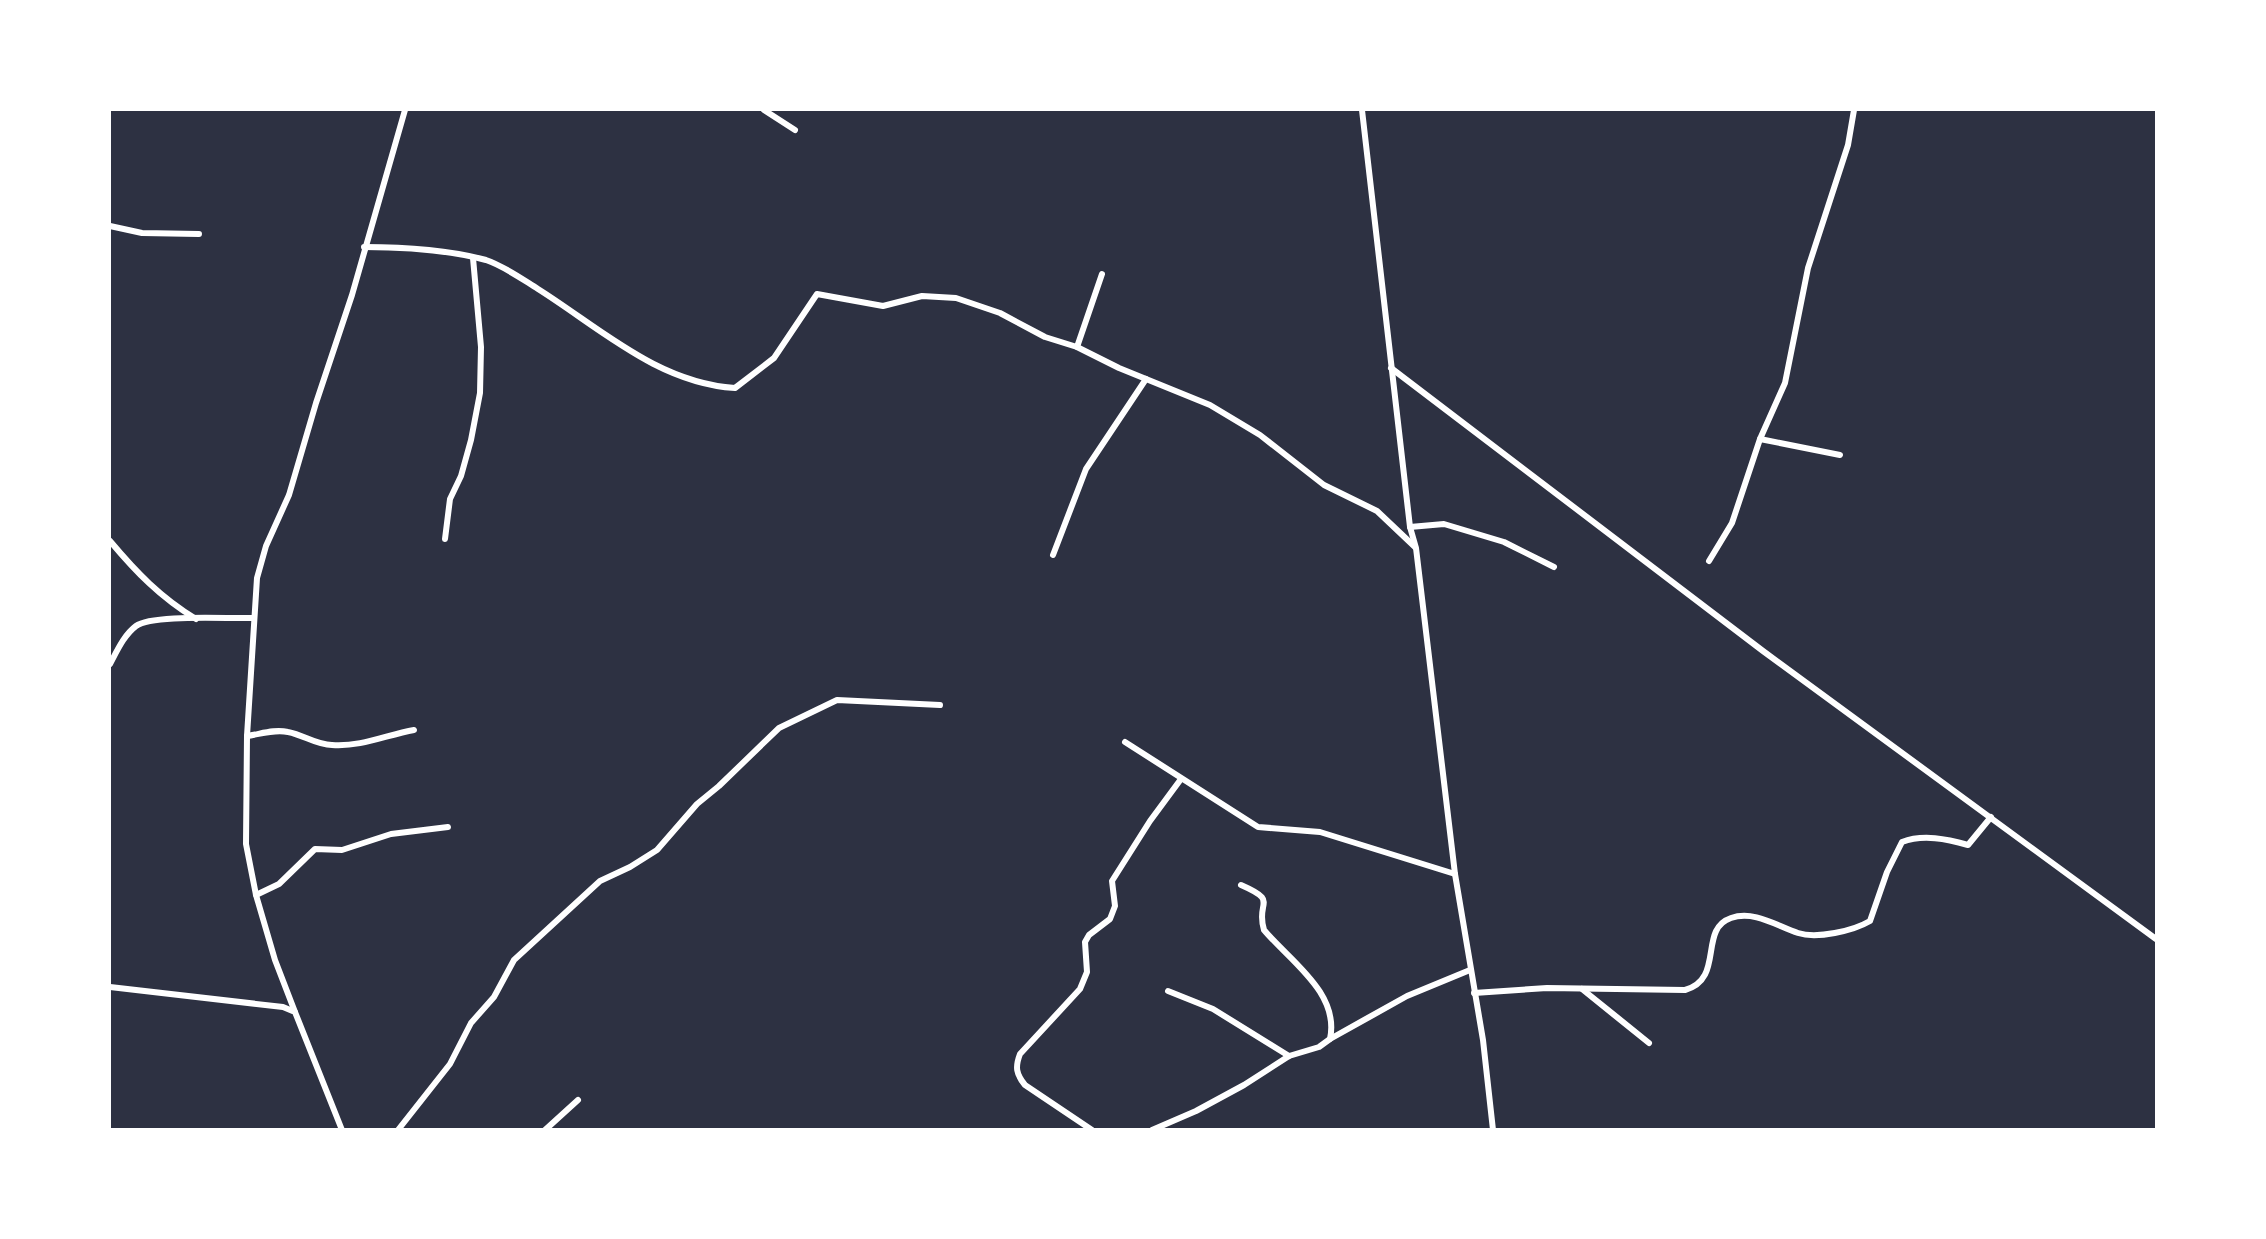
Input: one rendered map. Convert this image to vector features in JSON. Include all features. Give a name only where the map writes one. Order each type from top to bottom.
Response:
[{"type":"street","points":[[342,1130],[275,960],[256,895],[246,844],[247,736],[252,673],[252,618],[257,578],[266,546],[289,495],[316,403],[352,295],[405,110]]},
{"type":"street","points":[[764,110],[795,130]]},
{"type":"street","points":[[1362,110],[1410,527],[1416,548],[1455,874],[1493,1130]]},
{"type":"street","points":[[1709,561],[1732,523],[1760,439],[1785,383],[1808,268],[1848,145],[1854,110]]},
{"type":"street","points":[[110,226],[142,233],[199,234]]},
{"type":"street","points":[[364,247],[401,247],[487,261],[522,279],[587,324],[656,366],[695,381],[722,387],[735,388],[741,385],[774,358],[811,299],[817,294],[883,306],[922,296],[956,298],[1000,313],[1045,337],[1077,347],[1210,405],[1260,435],[1324,485],[1377,511],[1416,548]]},
{"type":"street","points":[[445,538],[450,499],[461,476],[480,393],[481,347],[472,258]]},
{"type":"street","points":[[1077,347],[1102,274]]},
{"type":"street","points":[[1392,368],[1763,651],[2157,939]]},
{"type":"street","points":[[1053,555],[1082,476],[1146,379]]},
{"type":"street","points":[[1760,439],[1840,455]]},
{"type":"street","points":[[1410,527],[1444,524],[1504,542],[1554,567]]},
{"type":"street","points":[[110,541],[140,578],[168,602],[196,619]]},
{"type":"street","points":[[110,664],[122,641],[137,625],[158,619],[252,618]]},
{"type":"street","points":[[398,1130],[450,1064],[471,1023],[494,997],[514,960],[600,881],[630,867],[657,850],[697,804],[779,728],[837,700],[940,705]]},
{"type":"street","points":[[247,736],[273,730],[287,732],[317,744],[332,746],[365,743],[414,730]]},
{"type":"street","points":[[1125,742],[1258,827],[1320,832],[1455,874]]},
{"type":"street","points":[[1092,1130],[1025,1084],[1018,1076],[1015,1065],[1020,1054],[1080,989],[1086,972],[1084,942],[1110,919],[1115,906],[1112,881],[1150,821],[1181,779]]},
{"type":"street","points":[[1474,993],[1547,988],[1684,990],[1697,987],[1707,974],[1716,930],[1729,918],[1749,916],[1808,935],[1860,927],[1870,921],[1887,872],[1902,842],[1913,838],[1948,839],[1968,845],[1991,817]]},
{"type":"street","points":[[256,895],[279,884],[315,849],[324,847],[338,850],[391,834],[448,827]]},
{"type":"street","points":[[1241,885],[1261,894],[1265,900],[1262,922],[1264,930],[1326,1000],[1330,1040]]},
{"type":"street","points":[[1152,1130],[1215,1100],[1289,1056],[1319,1047],[1407,996],[1470,970]]},
{"type":"street","points":[[110,987],[283,1007],[295,1012]]},
{"type":"street","points":[[1582,989],[1649,1043]]},
{"type":"street","points":[[1168,991],[1213,1009],[1289,1056]]},
{"type":"street","points":[[544,1130],[578,1100]]}]
